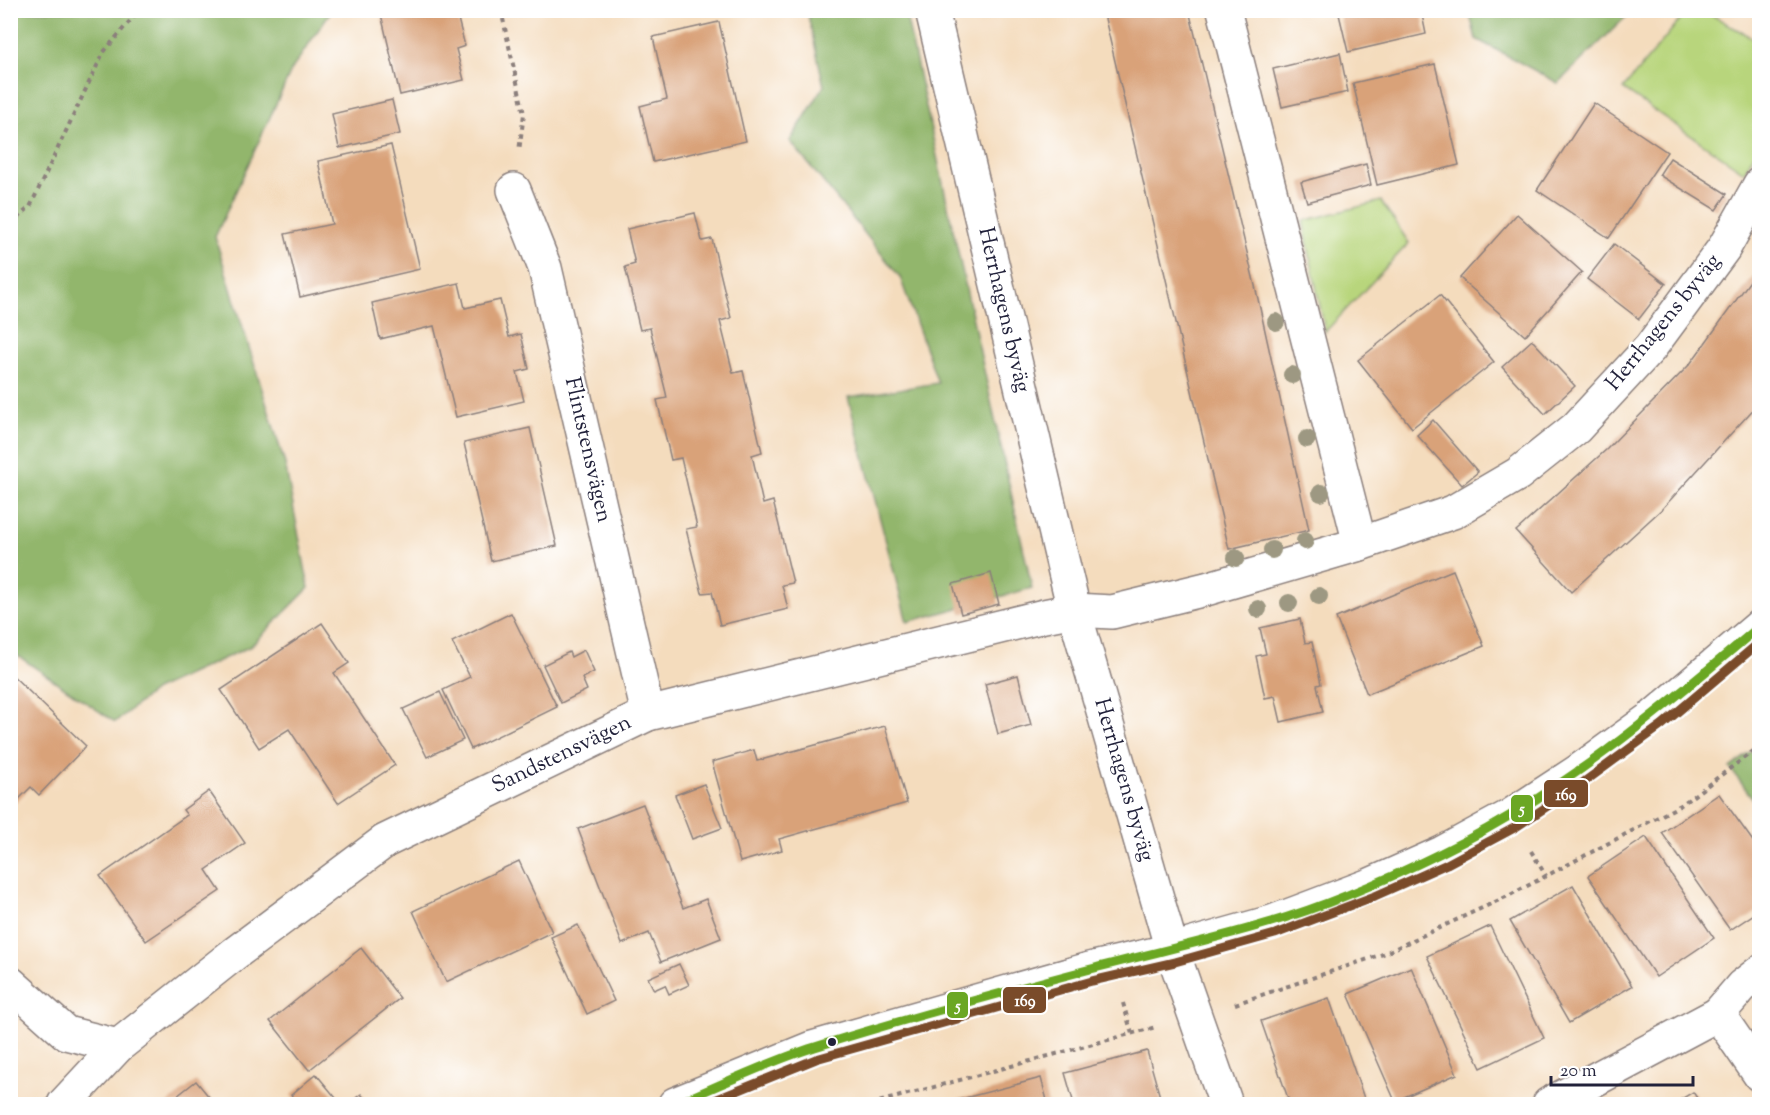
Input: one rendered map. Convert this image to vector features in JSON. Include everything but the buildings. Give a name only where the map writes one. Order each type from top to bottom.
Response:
[{"type":"street","name":"Herrhagens byväg","points":[[932,10],[1074,610],[1172,950],[1226,1104]]},
{"type":"street","points":[[1224,10],[1360,544]]},
{"type":"street","name":"Herrhagens byväg","points":[[1074,610],[1112,612],[1206,589],[1360,544],[1453,512],[1518,474],[1576,428],[1650,348],[1724,248],[1760,184]]},
{"type":"street","name":"Flintstensvägen","points":[[514,190],[544,268],[648,714]]},
{"type":"street","name":"Sandstensvägen","points":[[64,1104],[118,1046],[234,954],[385,841],[648,714],[1074,610]]},
{"type":"street","points":[[675,1104],[813,1048],[1089,969],[1172,950],[1272,922],[1370,885],[1461,843],[1510,816],[1587,765],[1654,716],[1760,626]]},
{"type":"street","points":[[1549,1104],[1719,1014],[1742,986],[1760,972]]},
{"type":"street","points":[[10,983],[66,1033],[118,1046]]},
{"type":"street","points":[[1719,1014],[1760,1075]]},
{"type":"path","points":[[10,224],[30,207],[103,53],[139,10]]},
{"type":"path","points":[[501,10],[524,114],[514,190]]},
{"type":"path","points":[[1510,895],[1681,805],[1760,746]]},
{"type":"path","points":[[1532,851],[1546,876]]},
{"type":"green space","points":[[1632,10],[1558,83],[1476,39],[1469,11]]},
{"type":"green space","points":[[1688,10],[1705,11],[1759,42],[1759,145],[1744,172],[1623,89]]},
{"type":"green space","points":[[10,11],[331,11],[292,69],[215,237],[285,464],[309,588],[251,646],[155,690],[115,722],[11,651]]},
{"type":"green space","points":[[807,11],[905,11],[1032,588],[907,622],[848,397],[938,383],[900,277],[790,141],[824,86]]},
{"type":"green space","points":[[1381,201],[1409,243],[1325,332],[1303,221]]},
{"type":"green space","points":[[1759,746],[1759,807],[1730,768]]},
{"type":"transit line","name":"5","points":[[675,1104],[815,1047],[984,998],[1268,923],[1312,909],[1378,883],[1484,830],[1567,779],[1646,720],[1760,626]]},
{"type":"transit line","name":"169","points":[[705,1104],[816,1059],[1092,981],[1175,962],[1275,934],[1375,896],[1447,864],[1516,827],[1584,782],[1662,725],[1760,642]]}]
